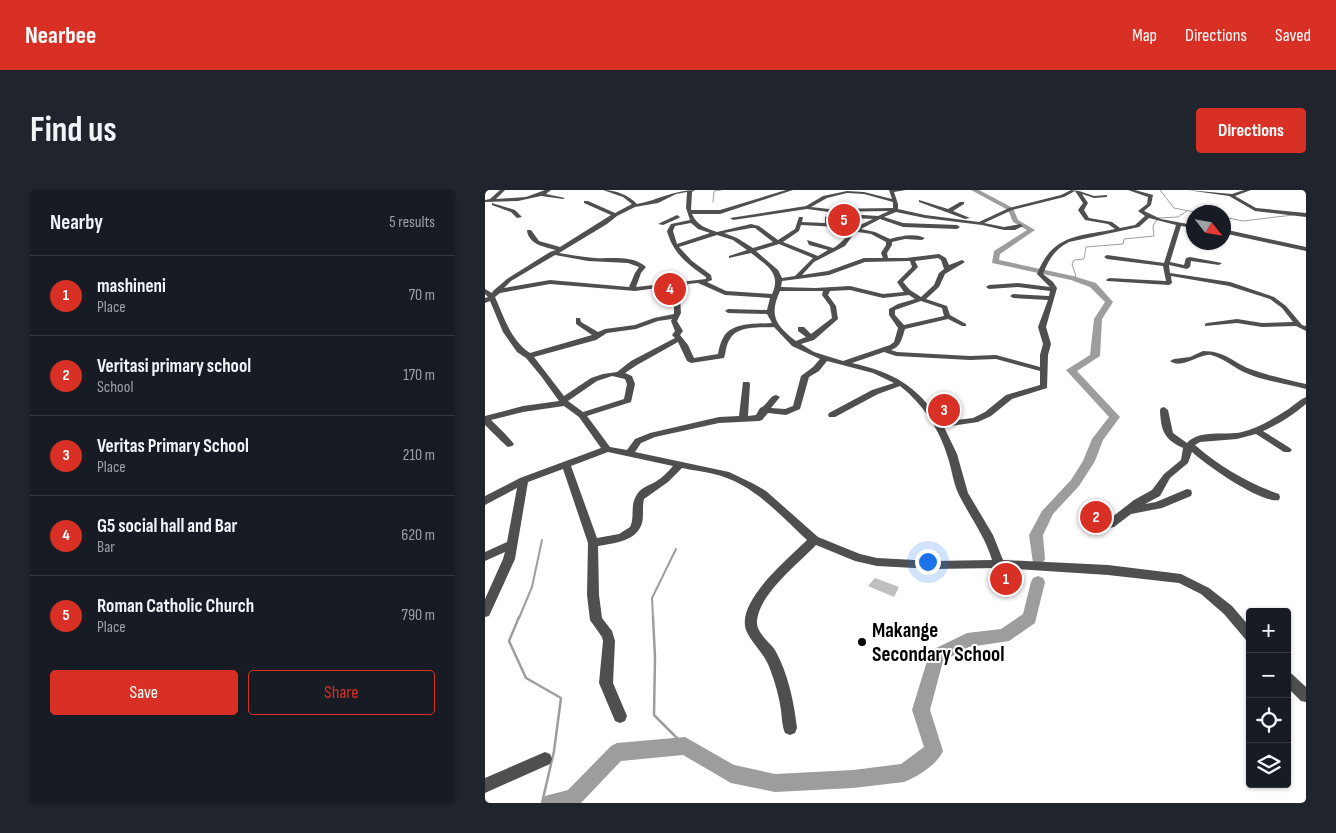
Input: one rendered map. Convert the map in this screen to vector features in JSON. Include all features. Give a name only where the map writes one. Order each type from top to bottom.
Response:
[{"type":"street","points":[[487,201],[503,190]]},
{"type":"street","points":[[487,201],[513,200],[549,190]]},
{"type":"street","points":[[582,190],[589,190]]},
{"type":"street","points":[[605,190],[625,196],[635,205]]},
{"type":"street","points":[[489,295],[509,280],[552,253],[601,226],[615,215],[635,205],[656,202],[691,190]]},
{"type":"street","points":[[691,190],[687,201],[691,216],[699,228],[738,240],[771,266],[778,274],[779,280],[770,312],[777,325],[795,344],[803,350],[825,358],[881,373],[901,383],[916,395],[937,424],[951,450],[963,492],[988,533],[994,545],[999,564]]},
{"type":"street","points":[[661,224],[671,218],[720,212],[788,190]]},
{"type":"street","points":[[895,210],[894,201],[889,191],[904,190]]},
{"type":"street","points":[[1130,190],[1151,196],[1149,204],[1141,211],[1157,219],[1186,224]]},
{"type":"street","points":[[1189,190],[1231,195],[1255,209],[1306,215]]},
{"type":"street","points":[[1227,190],[1237,193]]},
{"type":"street","points":[[1231,195],[1249,190]]},
{"type":"street","points":[[1075,191],[1085,203],[1081,210],[1087,219],[1110,223],[1118,229]]},
{"type":"street","points":[[980,223],[1009,210],[1045,199],[1063,198],[1075,191],[1095,197],[1105,196]]},
{"type":"street","points":[[658,192],[672,195]]},
{"type":"street","points":[[731,257],[777,242],[793,234],[800,223],[805,209],[825,197],[852,192],[894,201]]},
{"type":"street","points":[[540,194],[563,198]]},
{"type":"street","points":[[751,196],[761,199]]},
{"type":"street","points":[[847,210],[863,201],[876,197]]},
{"type":"street","points":[[921,200],[969,219],[970,222]]},
{"type":"street","points":[[487,201],[513,211],[519,217]]},
{"type":"street","points":[[586,202],[615,215]]},
{"type":"street","points":[[949,211],[962,203]]},
{"type":"street","points":[[720,233],[728,221],[805,209],[895,210],[922,218]]},
{"type":"street","points":[[805,209],[826,214],[828,221]]},
{"type":"street","points":[[797,277],[812,261],[843,245],[851,234],[859,228],[895,210]]},
{"type":"street","points":[[720,212],[728,221]]},
{"type":"street","points":[[828,221],[836,214],[881,218],[903,225],[963,228],[1005,234]]},
{"type":"street","points":[[937,424],[975,420],[988,414],[1009,397],[1041,389],[1044,386],[1045,380],[1044,370],[1047,344],[1042,327],[1053,294],[1051,283],[1041,271],[1046,257],[1063,242],[1141,224],[1148,215]]},
{"type":"street","points":[[489,295],[550,282],[632,288],[709,280],[709,276],[689,264],[681,256],[671,237],[670,227],[691,216]]},
{"type":"street","points":[[889,220],[922,218],[980,223],[1011,229],[1020,226]]},
{"type":"street","points":[[800,223],[828,221],[859,228],[889,241],[905,237],[922,238]]},
{"type":"street","points":[[1109,280],[1166,284],[1169,282],[1167,264],[1179,223]]},
{"type":"street","points":[[676,246],[720,233],[753,226],[777,242],[818,258]]},
{"type":"street","points":[[529,232],[536,242],[560,249]]},
{"type":"street","points":[[1231,233],[1306,249]]},
{"type":"street","points":[[809,241],[811,244],[834,250]]},
{"type":"street","points":[[886,260],[884,253],[889,241]]},
{"type":"street","points":[[552,253],[638,264],[643,267],[638,273],[632,288]]},
{"type":"street","points":[[779,280],[823,275],[864,260],[912,260],[939,256],[944,260],[948,270]]},
{"type":"street","points":[[1107,257],[1187,267],[1188,259],[1219,263]]},
{"type":"street","points":[[909,293],[900,282],[915,267],[912,260]]},
{"type":"street","points":[[902,328],[893,315],[892,309],[921,299],[937,286],[941,274],[955,264],[962,262]]},
{"type":"street","points":[[1168,274],[1229,284],[1272,298],[1284,307],[1298,324],[1306,329]]},
{"type":"street","points":[[795,344],[811,338],[836,318],[833,303],[825,295],[823,275]]},
{"type":"street","points":[[703,282],[725,293],[850,288],[883,296],[899,292],[909,293],[945,307],[948,317],[965,325]]},
{"type":"street","points":[[685,284],[677,298],[678,313],[675,322],[679,331],[676,335],[691,361],[721,356],[727,337],[735,331],[752,327],[777,325]]},
{"type":"street","points":[[989,287],[1017,285],[1053,294]]},
{"type":"street","points":[[1013,296],[1053,294]]},
{"type":"street","points":[[489,295],[507,332],[520,350],[529,356],[564,402],[582,415],[607,449]]},
{"type":"street","points":[[728,311],[770,312]]},
{"type":"street","points":[[529,356],[572,349],[605,331],[636,327],[656,319],[677,316]]},
{"type":"street","points":[[902,328],[948,317]]},
{"type":"street","points":[[578,319],[578,323],[597,335]]},
{"type":"street","points":[[1207,325],[1237,321],[1262,325],[1298,324]]},
{"type":"street","points":[[843,363],[887,350],[896,345],[902,328]]},
{"type":"street","points":[[801,329],[811,338]]},
{"type":"street","points":[[619,374],[634,363],[679,339]]},
{"type":"street","points":[[887,350],[896,354],[957,358],[996,357],[1044,370]]},
{"type":"street","points":[[1174,361],[1192,359],[1203,353],[1212,352],[1248,371],[1306,387]]},
{"type":"street","points":[[763,410],[786,412],[797,407],[805,376],[816,369],[825,358]]},
{"type":"street","points":[[485,419],[528,408],[564,402],[599,378],[611,374],[628,377],[631,381],[628,400],[582,415]]},
{"type":"street","points":[[832,415],[875,392],[901,383]]},
{"type":"street","points":[[743,419],[746,384]]},
{"type":"street","points":[[629,454],[638,441],[653,435],[719,420],[759,418],[763,410],[776,397]]},
{"type":"street","points":[[1096,527],[1110,524],[1161,489],[1167,476],[1185,461],[1188,446],[1194,440],[1238,436],[1256,430],[1291,411],[1306,400]]},
{"type":"street","points":[[1164,410],[1164,424],[1168,435],[1248,486],[1275,497]]},
{"type":"street","points":[[485,419],[509,444]]},
{"type":"street","points":[[1256,430],[1287,450]]},
{"type":"street","points":[[485,501],[523,480],[607,449],[726,474],[749,485],[761,494],[814,540],[843,553],[877,562],[933,565],[999,564],[1108,570],[1181,579],[1205,590],[1227,610],[1246,631]]},
{"type":"street","points":[[566,464],[593,543],[593,595],[596,620],[608,635],[606,683],[620,716]]},
{"type":"street","points":[[593,543],[625,536],[634,531],[638,524],[637,507],[640,498],[645,491],[663,481],[679,465]]},
{"type":"street","points":[[485,612],[490,591],[509,559],[523,480]]},
{"type":"street","points":[[1129,510],[1158,505],[1187,493]]},
{"type":"street","points":[[790,728],[789,709],[771,655],[754,632],[751,624],[752,615],[761,597],[814,540]]},
{"type":"street","points":[[485,556],[506,546]]},
{"type":"street","points":[[1291,682],[1306,696]]},
{"type":"street","points":[[485,786],[545,759]]},
{"type":"building","name":"Makange Secondary School","points":[[875,578],[899,587],[894,597],[868,586]]},
{"type":"waterway","points":[[713,202],[714,191],[721,190]]},
{"type":"waterway","points":[[974,190],[1011,209],[1015,221],[1032,230],[997,253],[995,261],[1073,278],[1093,285],[1109,302],[1098,319],[1095,356],[1071,370],[1115,417],[1098,439],[1089,461],[1075,483],[1048,511],[1036,535],[1038,559]]},
{"type":"waterway","points":[[1160,190],[1174,208],[1186,210]]},
{"type":"waterway","points":[[1073,278],[1076,276],[1072,264],[1074,260],[1084,259],[1086,247],[1123,244],[1124,239],[1154,236],[1153,226],[1158,218],[1178,217],[1186,212]]},
{"type":"waterway","points":[[1231,219],[1243,221],[1293,215]]},
{"type":"waterway","points":[[519,618],[532,587],[542,540]]},
{"type":"waterway","points":[[653,618],[652,598],[676,549]]},
{"type":"waterway","points":[[552,803],[573,798],[617,752],[685,746],[731,774],[775,783],[853,779],[904,773],[934,751],[921,710],[936,656],[967,640],[1004,636],[1030,618],[1038,582]]},
{"type":"waterway","points":[[519,617],[509,641],[526,678],[561,698],[554,751],[542,803]]},
{"type":"waterway","points":[[653,617],[655,657],[654,715],[685,746]]},
{"type":"place","name":"Roman Catholic Church","points":[[844,220]]},
{"type":"place","name":"G5 social hall and Bar","points":[[670,289]]},
{"type":"place","name":"Veritas Primary School","points":[[944,410]]},
{"type":"place","name":"Veritasi primary school","points":[[1096,517]]},
{"type":"place","name":"mashineni","points":[[1006,579]]},
{"type":"place","name":"Makange Secondary School","points":[[862,642]]}]
